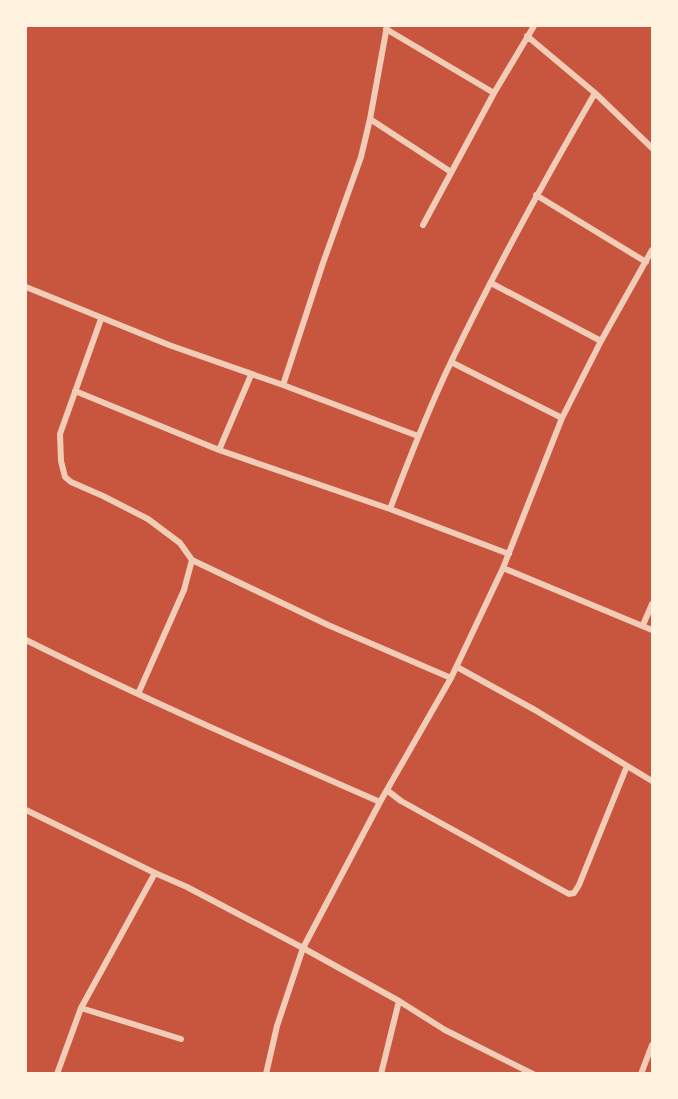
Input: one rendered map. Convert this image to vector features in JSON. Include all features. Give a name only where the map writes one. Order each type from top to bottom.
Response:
[{"type":"street","points":[[423,225],[494,93],[534,26]]},
{"type":"street","points":[[283,385],[323,263],[356,173],[370,119],[386,27],[494,93]]},
{"type":"street","points":[[527,36],[595,93],[652,148]]},
{"type":"street","points":[[390,509],[418,436],[451,362],[536,195],[595,93]]},
{"type":"street","points":[[370,119],[451,172]]},
{"type":"street","points":[[536,195],[646,262]]},
{"type":"street","points":[[267,1073],[277,1026],[303,948],[380,802],[457,667],[509,554],[562,418],[601,341],[652,250]]},
{"type":"street","points":[[491,283],[601,341]]},
{"type":"street","points":[[26,287],[101,319],[418,436]]},
{"type":"street","points":[[101,319],[60,434],[61,461],[65,477],[158,525],[180,543],[192,560],[328,625],[451,678]]},
{"type":"street","points":[[451,362],[562,418]]},
{"type":"street","points":[[219,450],[251,375]]},
{"type":"street","points":[[75,391],[219,450],[390,509],[509,554]]},
{"type":"street","points":[[138,694],[184,590],[192,560]]},
{"type":"street","points":[[503,568],[652,630]]},
{"type":"street","points":[[643,625],[652,604]]},
{"type":"street","points":[[26,640],[238,741],[380,802]]},
{"type":"street","points":[[457,667],[508,694],[652,782]]},
{"type":"street","points":[[388,791],[401,801],[569,894],[574,893],[579,885],[627,766]]},
{"type":"street","points":[[26,810],[187,887],[399,1001],[454,1035],[533,1074]]},
{"type":"street","points":[[57,1074],[81,1008],[155,873]]},
{"type":"street","points":[[381,1074],[399,1001]]},
{"type":"street","points":[[81,1008],[181,1039]]},
{"type":"street","points":[[640,1074],[652,1045]]}]
